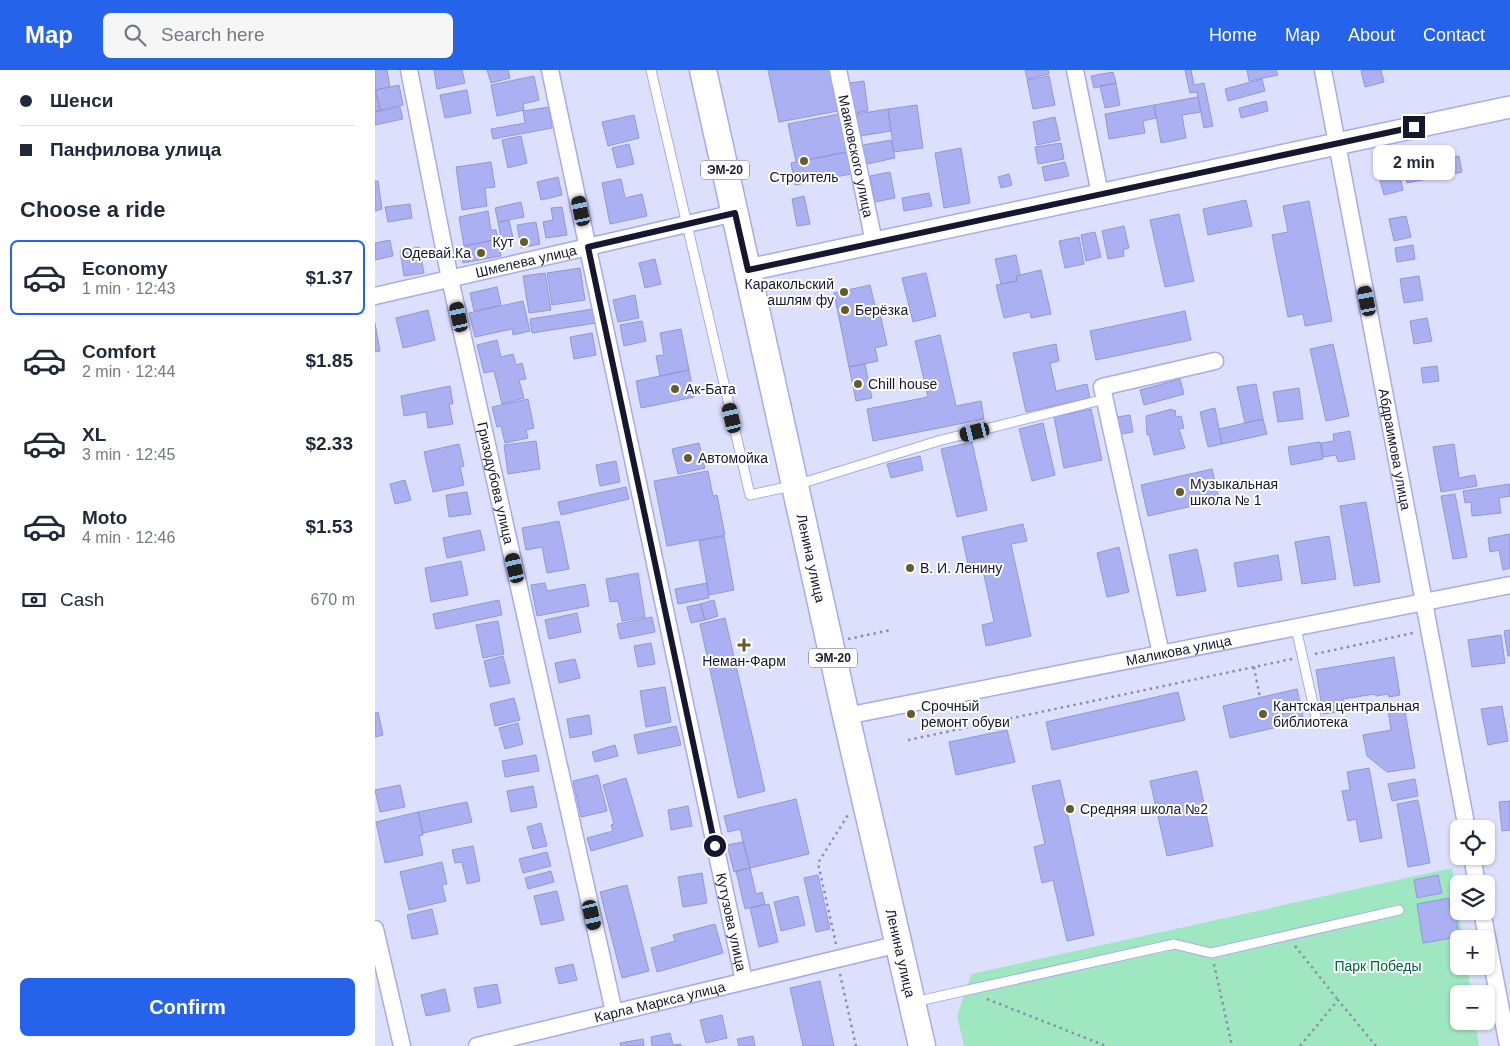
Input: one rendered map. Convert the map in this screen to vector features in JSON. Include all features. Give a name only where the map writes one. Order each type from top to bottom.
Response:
[{"type":"main road","name":"Ленина улица","points":[[703,70],[846,716],[922,1046]]},
{"type":"street","name":"Гризодубова улица","points":[[409,70],[450,278],[614,1012]]},
{"type":"street","name":"Кутузова улица","points":[[550,70],[743,981]]},
{"type":"street","name":"Маяковского улица","points":[[838,70],[873,242]]},
{"type":"street","points":[[1075,70],[1100,194]]},
{"type":"street","name":"Абдраимова улица","points":[[1323,70],[1465,820]]},
{"type":"street","points":[[748,270],[1510,106]]},
{"type":"street","name":"Шмелева улица","points":[[375,296],[735,213]]},
{"type":"street","points":[[1161,654],[1102,387],[1215,361]]},
{"type":"street","name":"Маликова улица","points":[[846,716],[1510,585]]},
{"type":"street","points":[[1484,920],[1509,1046]]},
{"type":"street","points":[[375,929],[402,1046]]},
{"type":"street","name":"Карла Маркса улица","points":[[477,1046],[899,944]]},
{"type":"lane","points":[[651,70],[750,495],[796,485],[938,441],[1105,399]]},
{"type":"lane","points":[[1296,628],[1316,717]]},
{"type":"lane","points":[[912,1002],[1174,944],[1211,953],[1399,910]]},
{"type":"path","points":[[845,640],[891,630]]},
{"type":"path","points":[[908,740],[1413,633]]},
{"type":"path","points":[[1254,667],[1259,698]]},
{"type":"path","points":[[849,814],[818,863],[836,940],[836,959],[856,1046]]},
{"type":"path","points":[[1286,935],[1375,1046]]},
{"type":"path","points":[[1211,953],[1232,1046]]},
{"type":"path","points":[[965,990],[1106,1046]]},
{"type":"path","points":[[1300,1046],[1338,1000]]},
{"type":"green space","name":"Парк Победы","points":[[1452,868],[1453,875],[1450,875],[1450,920],[1460,920],[1462,930],[1450,930],[1450,975],[1468,975],[1470,985],[1450,985],[1450,1030],[1476,1030],[1479,1046],[964,1046],[957,1016],[971,974]]},
{"type":"building","points":[[375,70],[387,70],[390,87],[375,90]]},
{"type":"building","points":[[434,70],[462,70],[465,83],[437,89]]},
{"type":"building","points":[[487,70],[508,70],[510,78],[491,83]]},
{"type":"building","points":[[768,70],[830,70],[838,111],[779,122]]},
{"type":"building","points":[[1025,70],[1048,70],[1049,74],[1027,79]]},
{"type":"building","points":[[1185,70],[1191,70],[1194,85],[1204,83],[1213,126],[1204,128],[1197,92],[1190,93]]},
{"type":"building","points":[[1247,70],[1276,70],[1278,75],[1249,81]]},
{"type":"building","points":[[1381,70],[1384,82],[1365,87],[1361,71]]},
{"type":"building","points":[[1113,72],[1116,83],[1094,88],[1091,76]]},
{"type":"building","points":[[534,76],[539,100],[523,104],[524,110],[497,116],[491,85]]},
{"type":"building","points":[[1049,76],[1055,105],[1033,109],[1027,80]]},
{"type":"building","points":[[1262,79],[1265,91],[1228,101],[1225,89]]},
{"type":"building","points":[[864,81],[868,111],[854,113],[850,83]]},
{"type":"building","points":[[1116,83],[1120,105],[1105,108],[1100,86]]},
{"type":"building","points":[[399,85],[403,105],[380,110],[376,90]]},
{"type":"building","points":[[375,90],[380,110],[375,111]]},
{"type":"building","points":[[467,90],[471,113],[445,118],[440,95]]},
{"type":"building","points":[[1198,97],[1201,112],[1182,115],[1186,138],[1161,143],[1154,105]]},
{"type":"building","points":[[1266,101],[1268,111],[1241,118],[1239,108]]},
{"type":"building","points":[[917,105],[923,148],[894,152],[888,109]]},
{"type":"building","points":[[1154,105],[1156,118],[1143,121],[1145,133],[1109,139],[1105,114]]},
{"type":"building","points":[[400,107],[403,119],[375,125],[375,112]]},
{"type":"building","points":[[549,107],[552,128],[493,139],[491,129],[525,123],[523,111]]},
{"type":"building","points":[[888,109],[891,131],[860,136],[857,114]]},
{"type":"building","points":[[839,114],[847,152],[796,162],[788,124]]},
{"type":"building","points":[[634,115],[639,138],[608,146],[602,122]]},
{"type":"building","points":[[1055,117],[1060,140],[1037,145],[1033,122]]},
{"type":"building","points":[[521,136],[527,163],[508,168],[502,140]]},
{"type":"building","points":[[891,140],[895,158],[867,164],[863,145]]},
{"type":"building","points":[[1061,143],[1064,159],[1038,164],[1035,147]]},
{"type":"building","points":[[629,144],[634,164],[617,168],[612,148]]},
{"type":"building","points":[[961,148],[970,203],[944,208],[935,153]]},
{"type":"building","points":[[847,152],[851,174],[795,185],[791,163]]},
{"type":"building","points":[[1459,156],[1462,172],[1407,183],[1404,167]]},
{"type":"building","points":[[491,162],[495,187],[485,188],[487,206],[462,210],[456,167]]},
{"type":"building","points":[[1065,162],[1069,176],[1045,181],[1042,167]]},
{"type":"building","points":[[890,172],[895,198],[875,202],[870,176]]},
{"type":"building","points":[[1399,172],[1403,190],[1384,195],[1379,177]]},
{"type":"building","points":[[1009,174],[1012,185],[1001,188],[998,177]]},
{"type":"building","points":[[558,177],[562,195],[541,200],[537,182]]},
{"type":"building","points":[[621,179],[625,198],[642,194],[647,216],[610,224],[602,183]]},
{"type":"building","points":[[375,181],[378,181],[382,209],[375,211]]},
{"type":"building","points":[[929,193],[932,206],[904,211],[902,198]]},
{"type":"building","points":[[804,196],[810,224],[797,226],[792,199]]},
{"type":"building","points":[[1246,200],[1252,226],[1208,235],[1203,209]]},
{"type":"building","points":[[1309,201],[1332,321],[1305,326],[1303,314],[1288,317],[1272,235],[1288,232],[1283,206]]},
{"type":"building","points":[[521,202],[524,217],[498,222],[495,208]]},
{"type":"building","points":[[410,204],[412,218],[388,222],[385,207]]},
{"type":"building","points":[[562,207],[567,235],[546,238],[543,222],[553,220],[551,208]]},
{"type":"building","points":[[488,211],[491,230],[496,230],[498,239],[464,246],[459,217]]},
{"type":"building","points":[[1179,214],[1194,281],[1165,287],[1150,220]]},
{"type":"building","points":[[1406,216],[1411,237],[1394,241],[1389,219]]},
{"type":"building","points":[[509,220],[514,242],[502,244],[498,222]]},
{"type":"building","points":[[536,222],[540,244],[521,248],[517,225]]},
{"type":"building","points":[[1124,226],[1129,248],[1123,250],[1124,256],[1108,259],[1102,231]]},
{"type":"building","points":[[1095,232],[1101,257],[1086,261],[1081,235]]},
{"type":"building","points":[[1079,237],[1084,264],[1065,268],[1059,241]]},
{"type":"building","points":[[498,239],[501,256],[463,263],[460,247]]},
{"type":"building","points":[[390,240],[393,256],[375,260],[375,243]]},
{"type":"building","points":[[1413,245],[1415,259],[1397,262],[1395,248]]},
{"type":"building","points":[[419,247],[424,273],[404,276],[400,251]]},
{"type":"building","points":[[1016,255],[1020,275],[1016,276],[1017,281],[1001,284],[995,259]]},
{"type":"building","points":[[655,259],[661,284],[645,288],[639,263]]},
{"type":"building","points":[[580,268],[585,300],[552,305],[547,273]]},
{"type":"building","points":[[1041,270],[1051,314],[1031,318],[1030,312],[1004,318],[996,285],[1017,281],[1016,276]]},
{"type":"building","points":[[545,273],[551,310],[529,313],[523,276]]},
{"type":"building","points":[[926,273],[936,316],[913,322],[902,278]]},
{"type":"building","points":[[1419,276],[1423,300],[1404,303],[1400,279]]},
{"type":"building","points":[[870,285],[875,306],[878,305],[887,345],[875,348],[878,361],[849,367],[834,293]]},
{"type":"building","points":[[497,287],[501,305],[474,311],[470,293]]},
{"type":"building","points":[[635,295],[639,318],[618,322],[613,300]]},
{"type":"building","points":[[523,301],[530,331],[513,335],[512,329],[475,337],[469,313]]},
{"type":"building","points":[[593,309],[596,323],[532,333],[530,319]]},
{"type":"building","points":[[428,310],[435,340],[403,348],[396,318]]},
{"type":"building","points":[[1185,311],[1191,340],[1096,360],[1090,331]]},
{"type":"building","points":[[1427,318],[1432,341],[1414,344],[1410,321]]},
{"type":"building","points":[[642,321],[646,341],[624,346],[620,325]]},
{"type":"building","points":[[375,323],[380,351],[375,352]]},
{"type":"building","points":[[681,329],[689,370],[660,376],[656,356],[664,355],[660,333]]},
{"type":"building","points":[[592,333],[596,355],[574,359],[570,337]]},
{"type":"building","points":[[940,335],[956,406],[981,401],[984,419],[873,441],[867,409],[928,397],[915,341]]},
{"type":"building","points":[[497,340],[501,357],[513,354],[516,365],[522,363],[526,379],[519,380],[524,398],[502,404],[494,371],[484,373],[477,345]]},
{"type":"building","points":[[1056,344],[1059,361],[1050,363],[1056,391],[1087,384],[1090,398],[1026,412],[1013,353]]},
{"type":"building","points":[[1333,344],[1349,416],[1326,421],[1310,349]]},
{"type":"building","points":[[865,364],[872,398],[856,401],[849,367]]},
{"type":"building","points":[[1437,366],[1439,381],[1423,383],[1421,368]]},
{"type":"building","points":[[689,370],[694,397],[641,408],[636,381]]},
{"type":"building","points":[[1180,379],[1184,394],[1144,405],[1140,390]]},
{"type":"building","points":[[1256,384],[1263,419],[1245,423],[1237,387]]},
{"type":"building","points":[[450,386],[453,404],[449,404],[453,424],[428,428],[426,412],[404,416],[401,396]]},
{"type":"building","points":[[1299,388],[1303,419],[1278,422],[1273,392]]},
{"type":"building","points":[[528,399],[534,428],[526,430],[528,438],[505,443],[501,426],[497,427],[492,407]]},
{"type":"building","points":[[1215,408],[1222,444],[1208,447],[1200,412]]},
{"type":"building","points":[[1091,409],[1102,460],[1064,468],[1054,417]]},
{"type":"building","points":[[1172,409],[1172,411],[1175,410],[1176,417],[1181,416],[1184,428],[1179,429],[1185,448],[1154,455],[1149,434],[1147,435],[1146,416]]},
{"type":"building","points":[[1130,415],[1133,432],[1121,434],[1117,417]]},
{"type":"building","points":[[1263,419],[1267,434],[1222,444],[1219,429]]},
{"type":"building","points":[[1043,423],[1055,475],[1032,481],[1019,429]]},
{"type":"building","points":[[1350,431],[1355,459],[1338,462],[1336,455],[1323,457],[1321,443],[1334,441],[1333,434]]},
{"type":"building","points":[[536,441],[540,469],[508,474],[504,445]]},
{"type":"building","points":[[972,442],[987,510],[957,517],[941,449]]},
{"type":"building","points":[[1320,442],[1323,459],[1291,465],[1288,447]]},
{"type":"building","name":"Автомойка","points":[[699,443],[705,468],[678,474],[672,449]]},
{"type":"building","points":[[459,444],[464,466],[460,467],[464,485],[433,492],[424,452]]},
{"type":"building","points":[[1454,444],[1459,478],[1475,475],[1477,486],[1441,492],[1433,447]]},
{"type":"building","points":[[920,456],[923,470],[891,478],[887,464]]},
{"type":"building","points":[[616,461],[620,482],[600,486],[596,465]]},
{"type":"building","name":"Музыкальная школа № 1","points":[[1212,469],[1219,500],[1148,516],[1141,485]]},
{"type":"building","points":[[708,471],[713,496],[717,495],[725,535],[667,546],[654,481]]},
{"type":"building","points":[[405,480],[411,500],[395,504],[390,484]]},
{"type":"building","points":[[1510,484],[1510,496],[1499,498],[1501,513],[1472,516],[1471,502],[1465,503],[1463,491]]},
{"type":"building","points":[[626,487],[629,499],[561,515],[558,502]]},
{"type":"building","points":[[467,492],[471,514],[449,517],[446,495]]},
{"type":"building","points":[[1455,494],[1467,557],[1453,559],[1441,496]]},
{"type":"building","points":[[1366,502],[1380,582],[1354,586],[1340,506]]},
{"type":"building","points":[[559,521],[569,569],[547,573],[542,547],[526,550],[522,528]]},
{"type":"building","points":[[1023,524],[1027,541],[1011,544],[1031,636],[986,646],[982,625],[994,622],[981,561],[968,564],[962,537]]},
{"type":"building","points":[[480,530],[485,550],[447,558],[443,538]]},
{"type":"building","points":[[1510,534],[1510,568],[1503,570],[1499,550],[1490,552],[1488,538]]},
{"type":"building","points":[[724,536],[734,590],[709,595],[699,541]]},
{"type":"building","points":[[1329,536],[1336,579],[1302,584],[1295,542]]},
{"type":"building","points":[[1119,547],[1129,592],[1107,597],[1097,553]]},
{"type":"building","points":[[1197,549],[1206,591],[1177,596],[1169,555]]},
{"type":"building","points":[[1278,555],[1282,580],[1238,587],[1234,563]]},
{"type":"building","points":[[461,561],[468,595],[431,602],[425,568]]},
{"type":"building","points":[[638,573],[645,617],[622,621],[618,601],[610,602],[606,579]]},
{"type":"building","points":[[545,583],[547,591],[585,584],[589,606],[537,616],[531,585]]},
{"type":"building","points":[[707,583],[709,598],[678,604],[675,589]]},
{"type":"building","points":[[499,600],[502,615],[436,629],[433,614]]},
{"type":"building","points":[[714,600],[718,616],[705,620],[700,604]]},
{"type":"building","points":[[700,604],[705,620],[691,623],[687,607]]},
{"type":"building","points":[[577,613],[581,632],[549,639],[545,620]]},
{"type":"building","points":[[652,617],[655,632],[620,639],[617,624]]},
{"type":"building","points":[[725,618],[765,791],[738,798],[700,624]]},
{"type":"building","points":[[498,621],[504,654],[483,658],[476,625]]},
{"type":"building","points":[[1510,630],[1510,656],[1508,656],[1504,631]]},
{"type":"building","points":[[1501,635],[1505,663],[1472,667],[1468,640]]},
{"type":"building","points":[[651,643],[655,664],[638,667],[634,646]]},
{"type":"building","points":[[503,656],[510,683],[490,687],[484,661]]},
{"type":"building","points":[[1394,657],[1400,695],[1389,697],[1388,694],[1376,696],[1375,694],[1343,699],[1345,711],[1323,714],[1316,670]]},
{"type":"building","points":[[575,659],[580,678],[559,683],[555,663]]},
{"type":"building","points":[[665,687],[671,722],[646,727],[640,691]]},
{"type":"building","name":"Кантская центральная библиотека","points":[[1297,689],[1304,721],[1230,738],[1223,706]]},
{"type":"building","points":[[1178,692],[1185,720],[1052,750],[1046,722]]},
{"type":"building","points":[[514,698],[520,720],[495,726],[490,704]]},
{"type":"building","points":[[1404,706],[1415,768],[1387,772],[1367,756],[1363,735],[1391,730],[1388,709]]},
{"type":"building","points":[[1502,706],[1508,741],[1488,745],[1481,709]]},
{"type":"building","points":[[378,712],[383,735],[375,737],[375,713]]},
{"type":"building","points":[[589,715],[592,734],[570,738],[567,719]]},
{"type":"building","points":[[518,723],[523,744],[505,749],[499,728]]},
{"type":"building","points":[[676,726],[681,745],[638,754],[634,735]]},
{"type":"building","points":[[1007,730],[1015,762],[956,775],[949,742]]},
{"type":"building","points":[[615,745],[618,756],[595,762],[592,752]]},
{"type":"building","points":[[536,755],[539,771],[505,777],[502,761]]},
{"type":"building","points":[[1369,768],[1382,838],[1360,842],[1356,819],[1348,821],[1342,791],[1350,790],[1347,772]]},
{"type":"building","points":[[1197,771],[1213,846],[1167,856],[1150,781]]},
{"type":"building","points":[[598,775],[607,811],[581,817],[573,781]]},
{"type":"building","points":[[626,778],[643,836],[591,851],[587,838],[613,831],[611,825],[614,824],[603,785]]},
{"type":"building","points":[[1415,779],[1418,796],[1392,801],[1388,784]]},
{"type":"building","points":[[1060,780],[1094,935],[1067,941],[1053,880],[1042,883],[1034,847],[1045,844],[1032,786]]},
{"type":"building","points":[[400,785],[405,807],[380,812],[375,790]]},
{"type":"building","points":[[533,786],[537,807],[511,812],[507,791]]},
{"type":"building","points":[[796,799],[809,854],[750,868],[740,829],[728,832],[724,816]]},
{"type":"building","points":[[1418,800],[1430,863],[1408,867],[1397,804]]},
{"type":"building","points":[[1510,801],[1510,830],[1502,831],[1499,802]]},
{"type":"building","points":[[467,802],[472,822],[423,833],[418,812]]},
{"type":"building","points":[[688,806],[692,826],[671,830],[668,810]]},
{"type":"building","points":[[418,812],[423,835],[419,836],[423,855],[385,863],[376,822]]},
{"type":"building","points":[[541,823],[547,846],[533,849],[527,827]]},
{"type":"building","points":[[743,842],[750,868],[734,872],[727,845]]},
{"type":"building","points":[[473,846],[480,881],[467,884],[462,862],[455,863],[452,850]]},
{"type":"building","points":[[547,852],[551,866],[523,873],[519,859]]},
{"type":"building","points":[[442,862],[447,884],[442,885],[446,901],[409,910],[400,872]]},
{"type":"building","points":[[750,868],[756,894],[762,892],[765,904],[745,909],[736,871]]},
{"type":"building","points":[[551,871],[554,882],[528,889],[525,878]]},
{"type":"building","points":[[702,873],[707,903],[683,907],[678,877]]},
{"type":"building","points":[[818,875],[830,929],[816,932],[804,878]]},
{"type":"building","points":[[1438,875],[1442,893],[1417,898],[1414,880]]},
{"type":"building","points":[[627,885],[649,971],[622,978],[600,892]]},
{"type":"building","points":[[557,891],[564,920],[541,925],[534,896]]},
{"type":"building","points":[[798,896],[805,925],[781,931],[774,902]]},
{"type":"building","points":[[1449,898],[1450,920],[1457,920],[1458,930],[1450,930],[1450,938],[1423,943],[1417,904]]},
{"type":"building","points":[[769,904],[778,942],[759,947],[750,908]]},
{"type":"building","points":[[432,909],[438,934],[412,939],[407,915]]},
{"type":"building","points":[[715,924],[723,953],[657,972],[651,948],[675,941],[673,935]]},
{"type":"building","points":[[573,964],[577,980],[559,984],[555,968]]},
{"type":"building","points":[[820,981],[834,1046],[803,1046],[790,988]]},
{"type":"building","points":[[497,984],[501,1003],[478,1008],[474,988]]},
{"type":"building","points":[[445,989],[450,1011],[426,1016],[421,995]]},
{"type":"building","points":[[722,1015],[727,1038],[706,1043],[700,1020]]},
{"type":"building","points":[[670,1033],[673,1045],[681,1044],[681,1046],[652,1046],[651,1037]]},
{"type":"building","points":[[753,1036],[755,1046],[739,1046],[737,1039]]},
{"type":"building","points":[[643,1039],[644,1046],[621,1046],[620,1043]]},
{"type":"place","name":"Строитель","points":[[804,161]]},
{"type":"place","name":"Кут","points":[[524,242]]},
{"type":"place","name":"Одевай.Ка","points":[[481,253]]},
{"type":"place","name":"Каракольский ашлям фу","points":[[844,292]]},
{"type":"place","name":"Берёзка","points":[[845,310]]},
{"type":"place","name":"Chill house","points":[[858,384]]},
{"type":"place","name":"Ак-Бата","points":[[675,389]]},
{"type":"place","name":"Автомойка","points":[[688,458]]},
{"type":"place","name":"Музыкальная школа № 1","points":[[1180,492]]},
{"type":"place","name":"В. И. Ленину","points":[[910,568]]},
{"type":"place","name":"Неман-Фарм","points":[[744,645]]},
{"type":"place","name":"Срочный ремонт обуви","points":[[911,714]]},
{"type":"place","name":"Кантская центральная библиотека","points":[[1263,714]]},
{"type":"place","name":"Средняя школа №2","points":[[1070,809]]},
{"type":"route","points":[[715,846],[588,247],[735,213],[748,270],[1414,127]]}]
